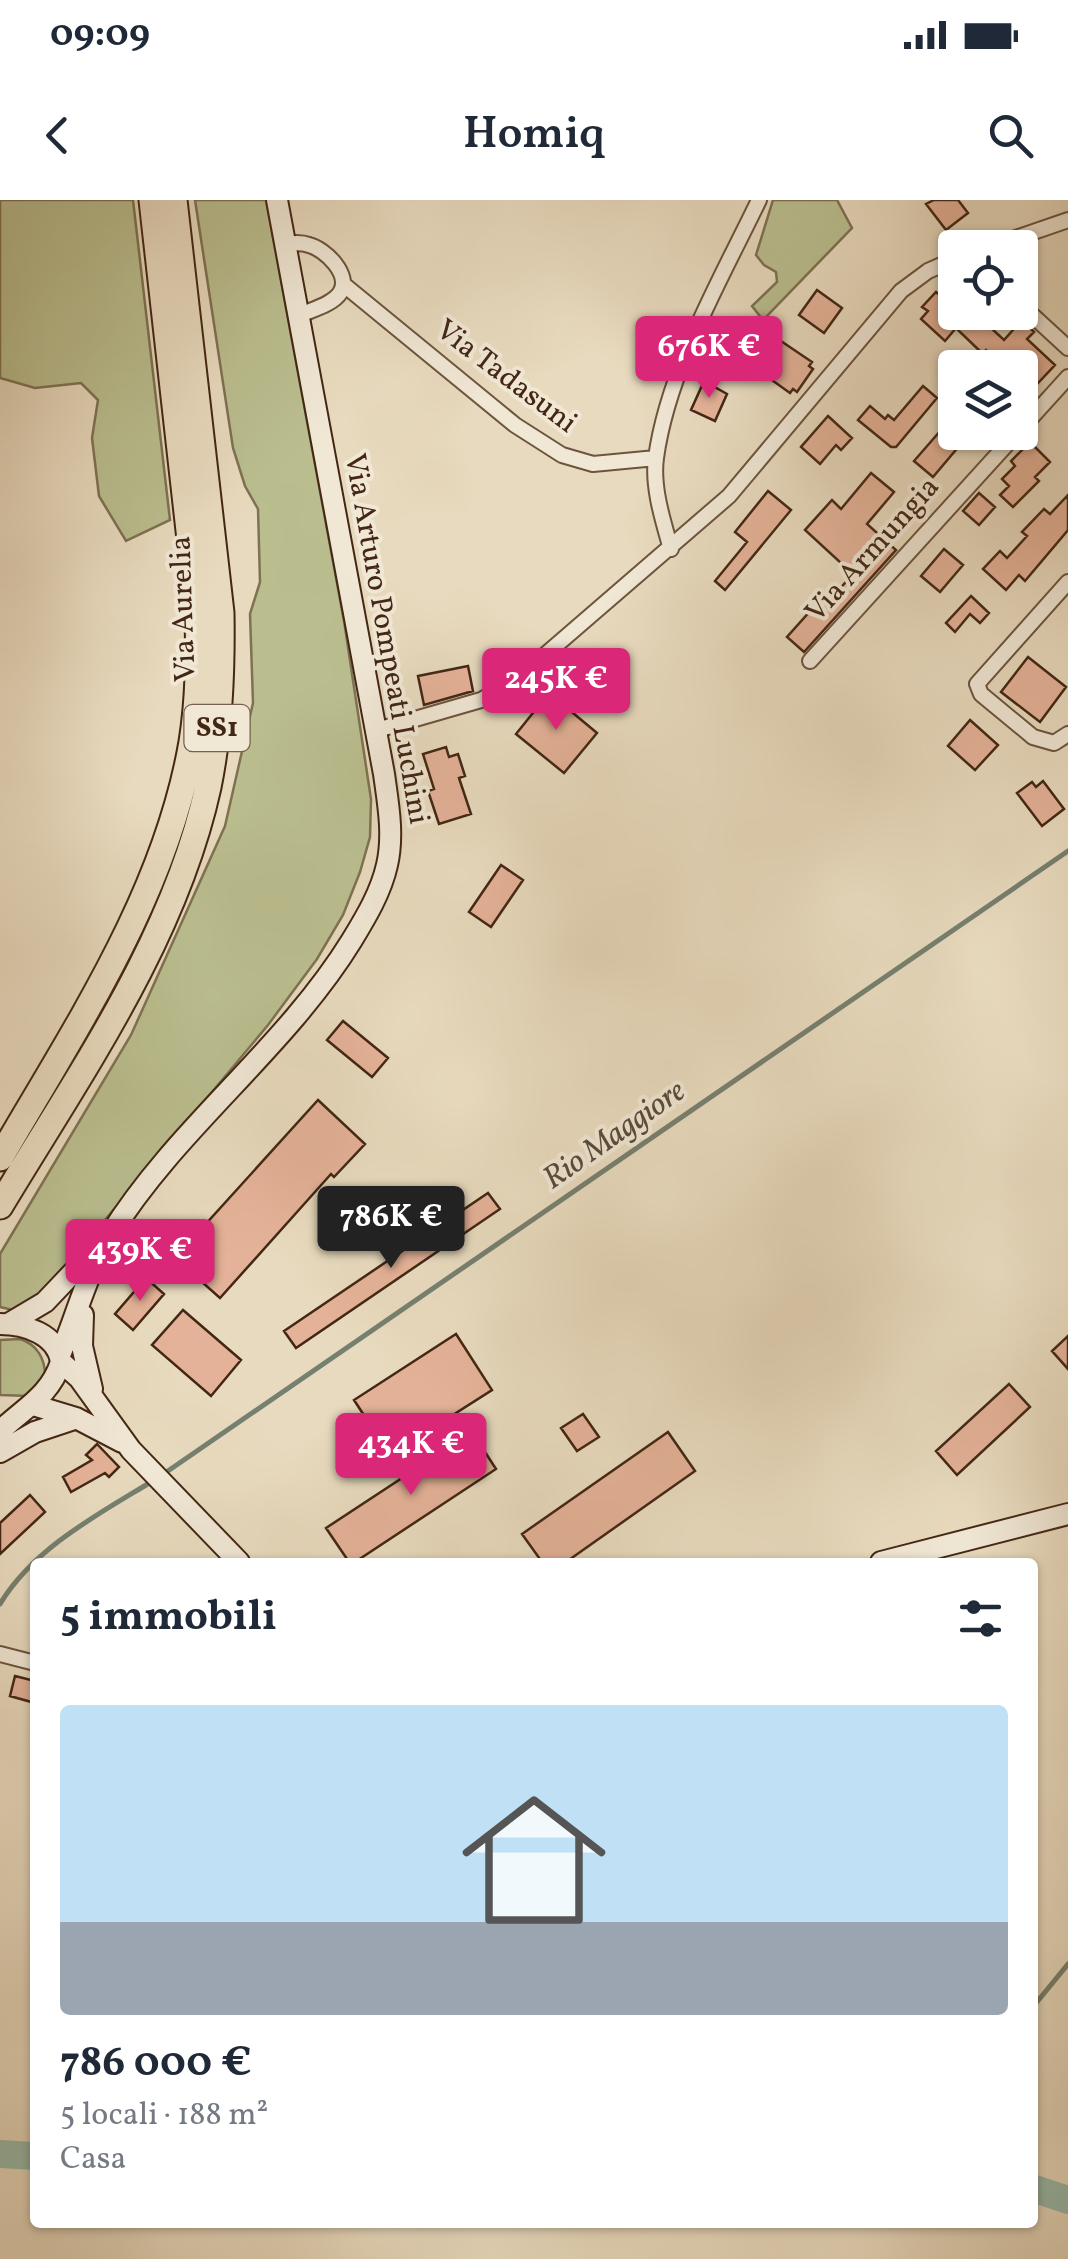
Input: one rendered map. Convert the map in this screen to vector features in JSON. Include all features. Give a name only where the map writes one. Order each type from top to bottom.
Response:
[{"type":"highway","name":"Via Aurelia","points":[[0,1158],[78,1025],[158,864],[184,780],[197,708],[199,638],[194,559],[152,200]]},
{"type":"highway","name":"Via Aurelia","points":[[0,1206],[124,1000],[156,936],[194,839],[212,763],[221,681],[221,613],[174,200]]},
{"type":"highway","points":[[0,1130],[61,1039],[78,1025]]},
{"type":"street","name":"Via Arturo Pompeati Luchini","points":[[28,1407],[50,1386],[109,1236],[151,1180],[316,993],[362,924],[385,874],[390,850],[388,798],[377,730],[277,200]]},
{"type":"street","points":[[671,549],[658,498],[656,458],[687,352],[759,200]]},
{"type":"street","points":[[1038,230],[1068,220]]},
{"type":"street","name":"Via Tadasuni","points":[[285,244],[306,244],[319,249],[334,262],[342,284],[515,426],[562,455],[593,464],[656,458]]},
{"type":"street","points":[[377,730],[499,692],[729,496],[902,291],[938,267]]},
{"type":"street","points":[[298,316],[336,297],[342,284]]},
{"type":"street","points":[[1038,320],[1068,348]]},
{"type":"street","name":"Via Armungia","points":[[1038,410],[1068,377]]},
{"type":"street","name":"Via Armungia","points":[[810,661],[1002,450]]},
{"type":"street","points":[[1068,582],[977,684],[980,694],[1036,739],[1054,742],[1068,734]]},
{"type":"street","name":"Via Arturo Pompeati Luchini","points":[[4,1324],[44,1302],[109,1236]]},
{"type":"street","name":"Via Arturo Pompeati Luchini","points":[[89,1282],[81,1336],[96,1400]]},
{"type":"street","points":[[4,1324],[38,1332],[96,1400],[134,1453]]},
{"type":"street","points":[[0,1404],[76,1418],[112,1436],[134,1453],[235,1558]]},
{"type":"street","points":[[0,1431],[28,1407]]},
{"type":"street","points":[[0,1452],[35,1432],[76,1418]]},
{"type":"street","points":[[897,1558],[1068,1514]]},
{"type":"street","points":[[0,1654],[30,1662]]},
{"type":"green space","points":[[0,200],[133,200],[170,520],[126,541],[99,496],[92,438],[98,400],[81,383],[35,388],[0,378]]},
{"type":"green space","points":[[195,200],[266,200],[344,621],[371,799],[370,837],[343,915],[317,959],[268,1025],[44,1293],[17,1311],[0,1307],[0,1254],[131,1035],[225,826],[253,703],[250,614],[260,582],[258,509],[245,486],[233,448]]},
{"type":"green space","points":[[773,200],[837,200],[852,228],[763,320],[752,306],[777,282],[776,272],[756,255]]},
{"type":"green space","points":[[20,1339],[39,1353],[45,1375],[29,1396],[0,1395],[0,1340]]},
{"type":"building","points":[[958,200],[968,213],[946,230],[926,204]]},
{"type":"building","points":[[817,290],[842,308],[824,333],[799,315]]},
{"type":"building","points":[[938,294],[938,330],[954,330],[945,341],[921,319],[928,311],[922,307]]},
{"type":"building","points":[[760,327],[812,362],[809,366],[813,369],[797,392],[793,389],[790,393],[762,373],[758,379],[735,364]]},
{"type":"building","points":[[958,330],[993,330],[1004,340],[1013,330],[1032,330],[1027,339],[1055,365],[1038,383],[1038,350],[979,350]]},
{"type":"building","points":[[704,381],[727,394],[715,421],[691,410]]},
{"type":"building","points":[[923,386],[937,398],[896,447],[858,420],[870,406],[885,419],[888,415],[894,420]]},
{"type":"building","points":[[828,416],[852,438],[841,450],[836,445],[820,464],[801,447]]},
{"type":"building","points":[[938,433],[938,450],[956,450],[933,477],[914,461]]},
{"type":"building","points":[[1022,450],[1038,450],[1050,462],[1035,477],[1039,481],[1013,507],[1000,495],[1009,486],[1002,479],[1015,466],[1011,461]]},
{"type":"building","points":[[871,473],[894,492],[867,524],[896,550],[804,652],[787,637],[829,590],[834,595],[853,574],[805,530],[832,500],[841,509]]},
{"type":"building","points":[[768,491],[791,510],[725,590],[715,581],[747,542],[735,532]]},
{"type":"building","points":[[979,493],[995,507],[979,525],[963,511]]},
{"type":"building","points":[[1068,495],[1068,530],[1025,581],[1019,575],[1006,590],[983,569],[1000,551],[1007,558],[1027,536],[1022,532],[1044,509],[1050,514]]},
{"type":"building","points":[[944,549],[963,565],[940,592],[921,576]]},
{"type":"building","points":[[971,596],[989,613],[980,623],[970,614],[955,632],[946,623]]},
{"type":"building","points":[[1028,657],[1066,687],[1040,722],[1001,692]]},
{"type":"building","points":[[468,666],[473,691],[424,705],[418,676]]},
{"type":"building","points":[[549,693],[597,733],[564,773],[516,734]]},
{"type":"building","points":[[970,720],[998,745],[975,770],[948,746]]},
{"type":"building","points":[[446,747],[449,757],[458,754],[465,776],[459,778],[471,814],[439,824],[428,791],[434,789],[423,754]]},
{"type":"building","points":[[1043,781],[1064,809],[1042,826],[1017,793],[1032,782],[1036,787]]},
{"type":"building","points":[[501,865],[523,880],[491,927],[469,912]]},
{"type":"building","points":[[343,1021],[388,1058],[372,1077],[327,1040]]},
{"type":"building","points":[[318,1100],[365,1144],[334,1177],[331,1174],[220,1298],[175,1258]]},
{"type":"building","points":[[488,1193],[500,1209],[296,1348],[284,1331]]},
{"type":"building","points":[[146,1278],[164,1294],[133,1330],[115,1314]]},
{"type":"building","points":[[183,1310],[241,1360],[211,1396],[152,1345]]},
{"type":"building","points":[[456,1334],[492,1390],[390,1455],[354,1400]]},
{"type":"building","points":[[1068,1336],[1068,1369],[1052,1351]]},
{"type":"building","points":[[1009,1384],[1030,1407],[957,1475],[936,1451]]},
{"type":"building","points":[[583,1414],[599,1437],[577,1451],[561,1428]]},
{"type":"building","points":[[472,1432],[496,1469],[361,1558],[346,1558],[326,1528]]},
{"type":"building","points":[[668,1432],[695,1471],[572,1558],[539,1558],[522,1534]]},
{"type":"building","points":[[97,1444],[119,1467],[109,1477],[105,1473],[71,1492],[63,1477],[92,1460],[86,1455]]},
{"type":"building","points":[[30,1495],[45,1512],[0,1554],[0,1523]]},
{"type":"building","points":[[15,1676],[30,1680],[30,1702],[10,1696]]},
{"type":"waterway","name":"Rio Maggiore","points":[[165,1473],[1068,851]]},
{"type":"waterway","name":"Rio Maggiore","points":[[38,1558],[88,1520],[151,1482]]},
{"type":"waterway","name":"Rio Maggiore","points":[[0,1604],[30,1566]]},
{"type":"waterway","points":[[1038,2001],[1068,1964]]},
{"type":"waterway","points":[[0,2154],[30,2156]]},
{"type":"waterway","points":[[1038,2190],[1068,2200]]}]
